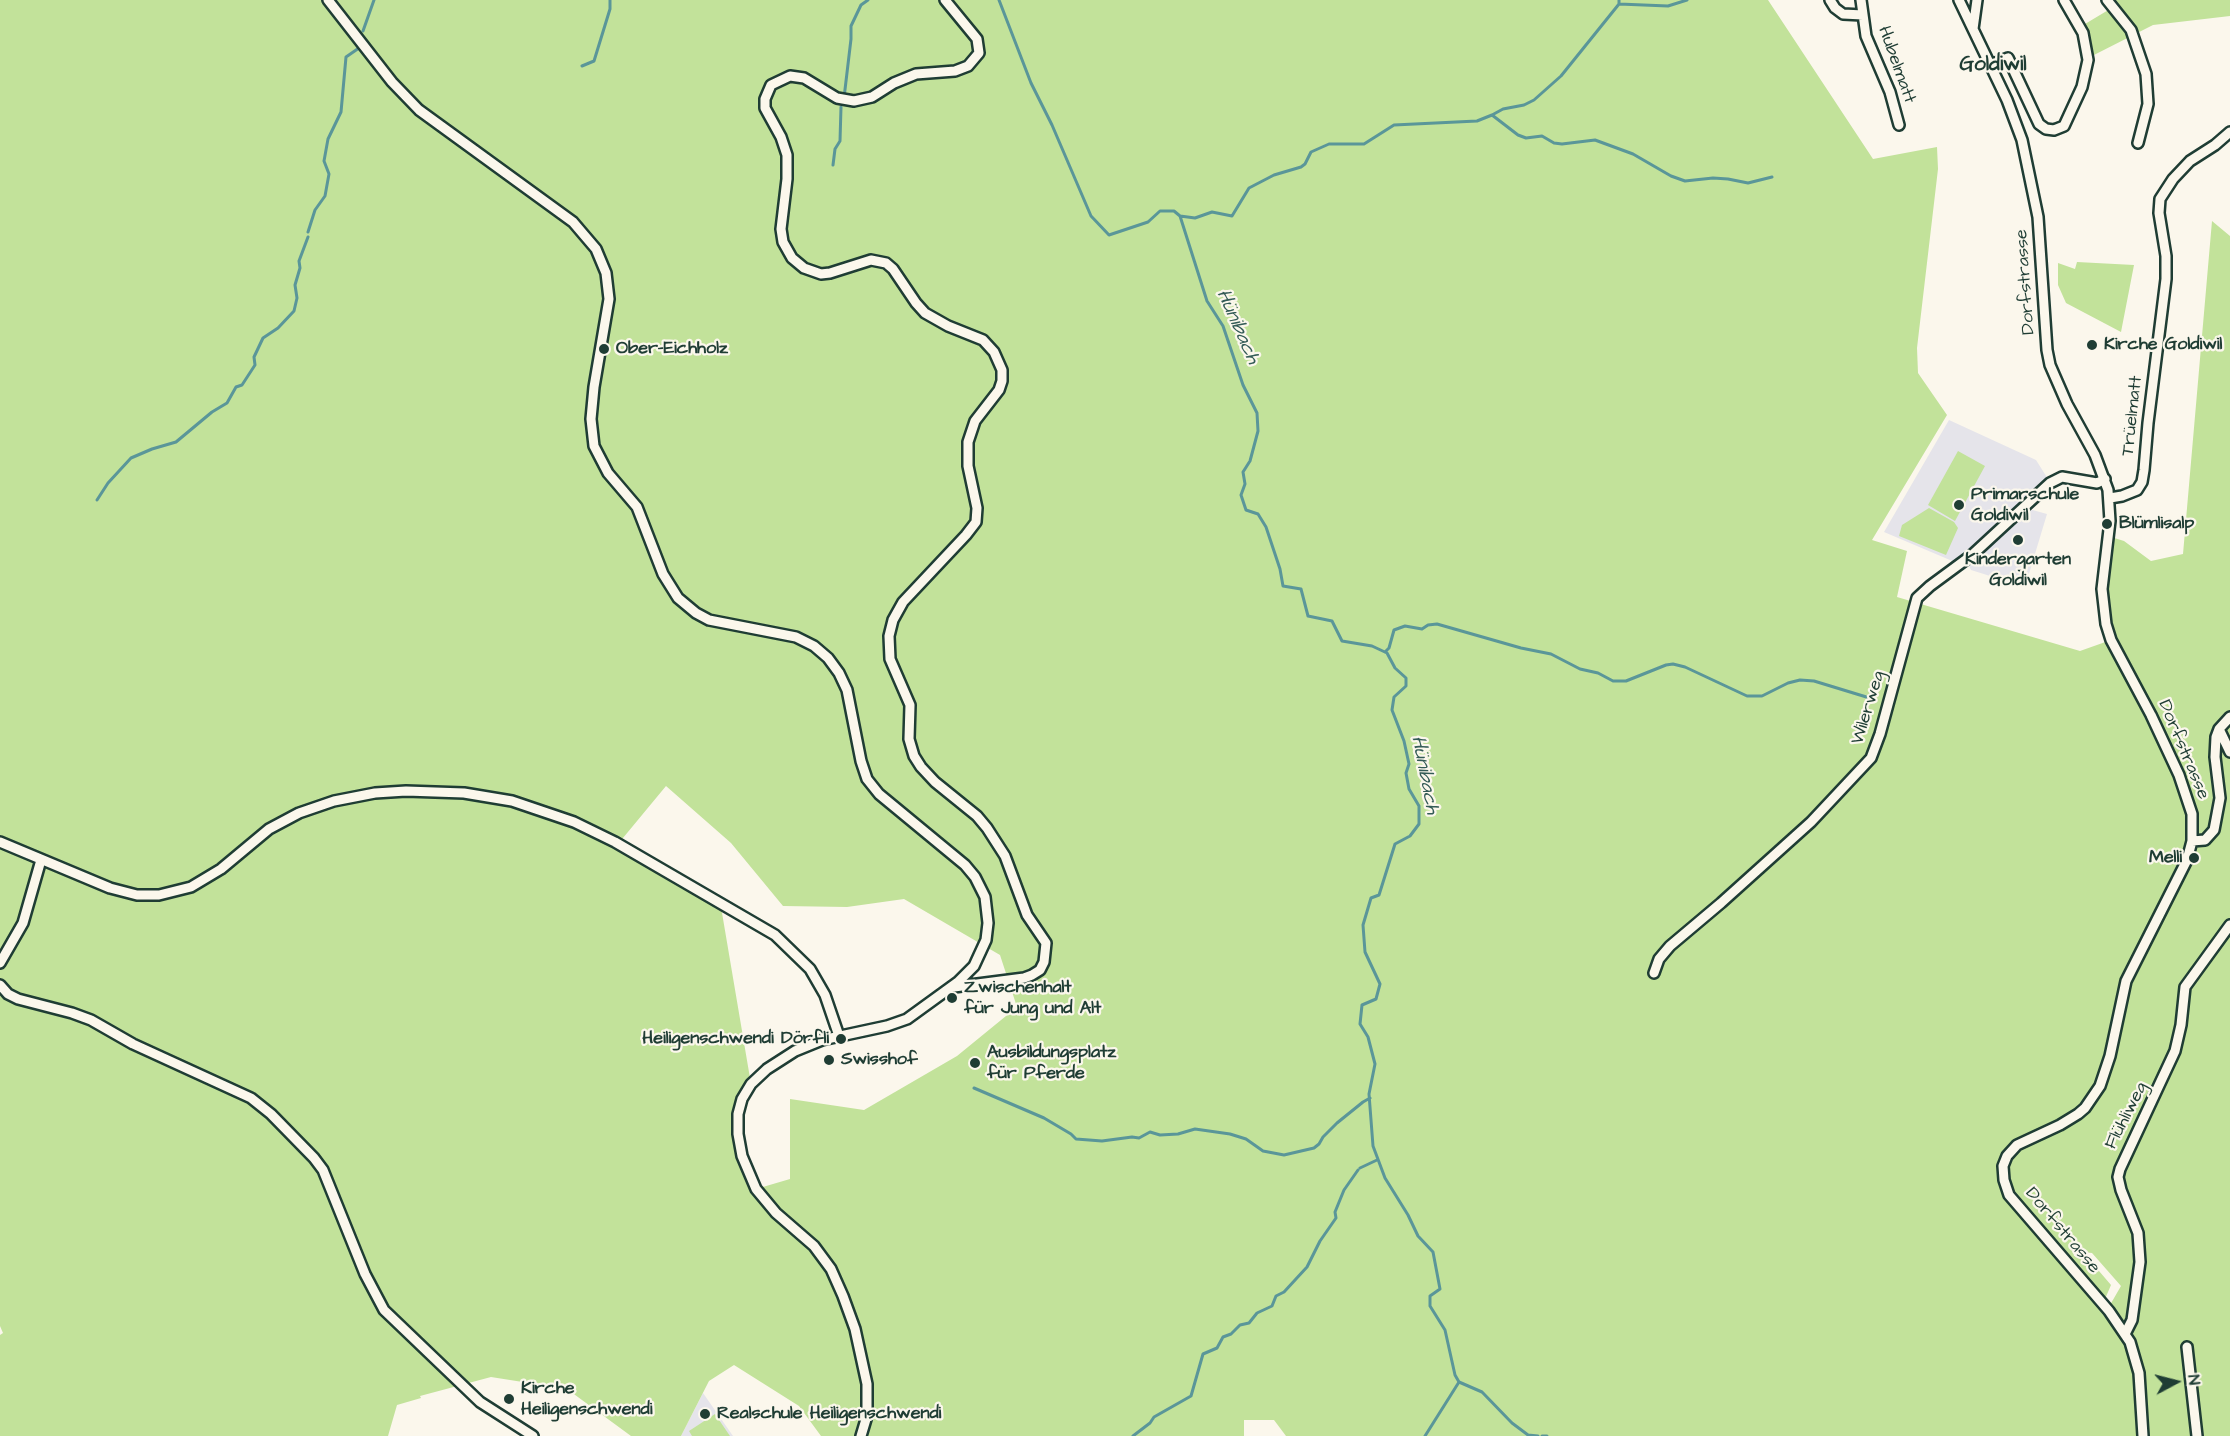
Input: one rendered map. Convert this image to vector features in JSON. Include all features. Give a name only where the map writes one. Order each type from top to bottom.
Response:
[{"type":"street","points":[[328,0],[392,82],[419,110],[573,222],[596,249],[604,265],[609,290],[591,418],[592,435],[597,454],[608,473],[637,507],[668,585],[683,604],[709,620],[796,637],[822,652],[834,666],[847,690],[861,761],[867,779],[879,794],[965,865],[975,877],[985,897],[988,923],[983,949],[974,966],[952,987],[907,1019],[887,1026],[813,1043],[795,1051],[759,1075],[746,1091],[738,1114],[742,1156],[756,1189],[776,1213],[814,1245],[831,1269],[843,1296],[855,1329],[867,1384],[867,1416],[861,1436]]},
{"type":"street","points":[[945,0],[977,39],[979,53],[968,66],[955,71],[916,74],[894,83],[872,97],[854,101],[837,98],[804,78],[789,76],[771,85],[765,99],[765,108],[782,136],[788,155],[781,229],[783,242],[792,258],[804,268],[821,274],[871,260],[886,263],[893,269],[915,303],[925,313],[948,326],[983,340],[994,352],[1002,370],[999,390],[975,421],[968,442],[968,466],[977,508],[976,522],[897,612],[890,629],[889,652],[894,670],[910,705],[909,739],[914,756],[935,782],[982,822],[998,843],[1010,867],[1027,915],[1044,939],[1046,958],[1040,970],[1024,978],[952,987]]},
{"type":"street","name":"Hubelmatt","points":[[1830,0],[1834,8],[1843,14],[1863,15]]},
{"type":"street","name":"Hubelmatt","points":[[1861,0],[1866,36],[1890,92],[1899,125]]},
{"type":"street","name":"Dorfstrasse","points":[[1959,0],[2007,100],[2022,140],[2038,217],[2050,365],[2105,479],[2110,521],[2102,589],[2106,624],[2111,640],[2151,715],[2186,790],[2192,814],[2192,841],[2182,872],[2126,981],[2106,1071],[2096,1091],[2085,1108],[2070,1120],[2017,1144],[2007,1156],[2003,1166],[2004,1180],[2009,1195],[2109,1311],[2125,1334],[2137,1362],[2143,1436]]},
{"type":"street","points":[[1973,29],[1977,0]]},
{"type":"street","points":[[1991,65],[2008,58],[2039,124],[2046,129],[2054,130],[2064,126],[2082,87],[2088,60],[2083,33],[2064,0]]},
{"type":"street","points":[[2107,0],[2131,30],[2146,74],[2148,104],[2138,143]]},
{"type":"street","name":"Trüelmatt","points":[[2109,498],[2137,490],[2142,482],[2166,279],[2166,256],[2159,213],[2160,199],[2173,179],[2190,160],[2215,145],[2230,132]]},
{"type":"street","name":"Wilerweg","points":[[1654,973],[1659,960],[1671,946],[1811,822],[1871,758],[1880,734],[1917,598],[1972,555],[2050,483],[2062,477],[2097,483],[2105,479]]},
{"type":"street","points":[[2192,841],[2209,838],[2214,830],[2220,798],[2215,758],[2216,736],[2218,729],[2230,717]]},
{"type":"street","points":[[2218,729],[2230,752]]},
{"type":"street","points":[[0,842],[123,892],[159,895],[191,887],[220,869],[269,829],[299,813],[334,801],[406,790],[464,793],[512,801],[574,822],[775,935],[803,961],[814,975],[832,1009],[839,1036]]},
{"type":"street","points":[[0,963],[23,923],[41,860]]},
{"type":"street","name":"Flühliweg","points":[[2125,1334],[2132,1320],[2140,1262],[2138,1233],[2119,1184],[2120,1169],[2164,1079],[2175,1051],[2181,1025],[2185,987],[2230,925]]},
{"type":"street","points":[[0,985],[8,994],[18,999],[82,1016],[134,1044],[251,1098],[271,1114],[314,1158],[326,1175],[356,1252],[381,1306],[480,1402],[532,1436]]},
{"type":"street","points":[[2187,1347],[2197,1436]]},
{"type":"shaded area","name":"Primarschule Goldiwil","points":[[1949,420],[2036,460],[2048,479],[1957,563],[1884,532]]},
{"type":"shaded area","name":"Kindergarten Goldiwil","points":[[2029,509],[2047,514],[2025,587],[1971,570],[1969,566]]},
{"type":"shaded area","name":"Realschule Heiligenschwendi","points":[[703,1393],[733,1436],[681,1436]]},
{"type":"green space","points":[[0,0],[1768,0],[1873,159],[1937,147],[1938,169],[1917,348],[1918,373],[1947,415],[1872,540],[1907,551],[1897,597],[2080,651],[2111,640],[2103,608],[2108,536],[2124,541],[2151,561],[2183,554],[2212,221],[2230,236],[2230,1436],[1286,1436],[1274,1420],[1244,1420],[1244,1436],[821,1436],[799,1406],[734,1365],[709,1381],[681,1436],[631,1436],[567,1389],[491,1377],[420,1396],[421,1398],[397,1405],[388,1436],[0,1436],[0,1335],[3,1333],[0,1326]],"holes":[[[666,786],[731,843],[783,906],[847,907],[904,899],[1000,955],[1017,1007],[957,1056],[864,1110],[790,1099],[790,1179],[756,1189],[738,1134],[746,1091],[751,1084],[720,901],[618,844]],[[2073,1251],[2092,1253],[2121,1286],[2110,1305],[2105,1299],[2111,1285],[2087,1257],[2074,1256]]]},
{"type":"green space","points":[[2108,0],[2230,0],[2230,16],[2153,25],[2092,56],[2085,24],[2110,9]]},
{"type":"green space","points":[[2077,262],[2134,265],[2121,332],[2066,303],[2058,285],[2058,263],[2075,269]]},
{"type":"green space","points":[[1958,451],[1985,466],[1955,521],[1928,505]]},
{"type":"green space","points":[[1929,508],[1954,522],[1958,528],[1946,555],[1899,536],[1902,525]]},
{"type":"green space","points":[[715,1414],[730,1436],[692,1436],[689,1431]]},
{"type":"waterway","points":[[363,31],[374,0]]},
{"type":"waterway","points":[[582,66],[594,61],[610,9],[610,0]]},
{"type":"waterway","points":[[844,98],[851,26],[861,5],[868,0]]},
{"type":"waterway","name":"Hünibach","points":[[999,0],[1031,83],[1052,125],[1091,216],[1109,235],[1148,222],[1160,211],[1174,211],[1180,216],[1207,301],[1223,326],[1243,385],[1257,413],[1258,431],[1250,461],[1243,472],[1245,484],[1241,495],[1246,510],[1258,514],[1266,527],[1280,569],[1283,586],[1301,589],[1308,616],[1332,621],[1342,641],[1372,646],[1387,653],[1395,668],[1406,678],[1406,686],[1394,697],[1392,710],[1404,741],[1409,764],[1406,773],[1409,789],[1419,806],[1419,824],[1410,836],[1395,844],[1379,895],[1371,898],[1363,925],[1365,952],[1380,984],[1376,999],[1362,1005],[1360,1024],[1368,1037],[1375,1064],[1369,1094],[1373,1146],[1385,1178],[1418,1236],[1433,1252],[1440,1289],[1430,1296],[1430,1306],[1445,1330],[1455,1375],[1459,1382],[1482,1392],[1512,1423],[1528,1435],[1538,1436]]},
{"type":"waterway","points":[[1492,115],[1503,109],[1524,105],[1534,100],[1561,76],[1619,4],[1619,0]]},
{"type":"waterway","points":[[1619,4],[1668,6],[1687,0]]},
{"type":"waterway","points":[[308,232],[315,210],[325,196],[329,174],[324,161],[328,139],[341,112],[346,57],[359,48]]},
{"type":"waterway","points":[[833,165],[835,149],[840,141],[841,107]]},
{"type":"waterway","points":[[1180,216],[1195,218],[1212,212],[1232,216],[1249,188],[1274,175],[1301,167],[1311,152],[1329,144],[1364,144],[1394,125],[1477,121],[1492,115],[1518,135],[1526,138],[1542,136],[1554,143],[1562,144],[1595,140],[1633,154],[1671,176],[1685,181],[1713,178],[1748,183],[1772,177]]},
{"type":"waterway","points":[[97,500],[108,483],[131,458],[176,442],[212,412],[227,403],[236,387],[242,385],[255,365],[254,357],[263,338],[278,328],[294,311],[299,261],[308,237]]},
{"type":"waterway","points":[[1385,652],[1389,648],[1394,630],[1405,626],[1422,629],[1428,625],[1437,624],[1521,648],[1551,654],[1580,669],[1598,673],[1613,681],[1626,681],[1673,664],[1685,667],[1747,696],[1762,696],[1788,683],[1800,680],[1814,681],[1873,699]]},
{"type":"waterway","points":[[974,1088],[1044,1118],[1076,1139],[1102,1141],[1139,1138],[1150,1132],[1160,1135],[1178,1134],[1195,1129],[1230,1134],[1246,1139],[1263,1151],[1284,1155],[1314,1148],[1337,1123],[1370,1098]]},
{"type":"waterway","points":[[1360,1168],[1377,1160]]},
{"type":"waterway","points":[[1133,1436],[1154,1417],[1191,1396],[1203,1354],[1217,1348],[1223,1337],[1231,1334],[1240,1325],[1249,1323],[1257,1313],[1272,1306],[1276,1296],[1284,1292],[1307,1267],[1320,1241],[1336,1218],[1335,1212],[1344,1190],[1358,1170]]},
{"type":"waterway","points":[[1425,1436],[1459,1382]]},
{"type":"waterway","name":"Hünibach","points":[[1542,1436],[1547,1436]]},
{"type":"place","name":"Kirche Goldiwil","points":[[2092,345]]},
{"type":"place","name":"Ober-Eichholz","points":[[604,349]]},
{"type":"place","name":"Primarschule Goldiwil","points":[[1959,505]]},
{"type":"place","name":"Blümlisalp","points":[[2107,524]]},
{"type":"place","name":"Kindergarten Goldiwil","points":[[2018,540]]},
{"type":"place","name":"Melli","points":[[2194,858]]},
{"type":"place","name":"Zwischenhalt für Jung und Alt","points":[[952,998]]},
{"type":"place","name":"Heiligenschwendi Dörfli","points":[[841,1039]]},
{"type":"place","name":"Swisshof","points":[[829,1060]]},
{"type":"place","name":"Ausbildungsplatz für Pferde","points":[[975,1063]]},
{"type":"place","name":"Kirche Heiligenschwendi","points":[[509,1399]]},
{"type":"place","name":"Realschule Heiligenschwendi","points":[[705,1414]]},
{"type":"district","name":"Goldiwil","points":[[1993,66]]}]
